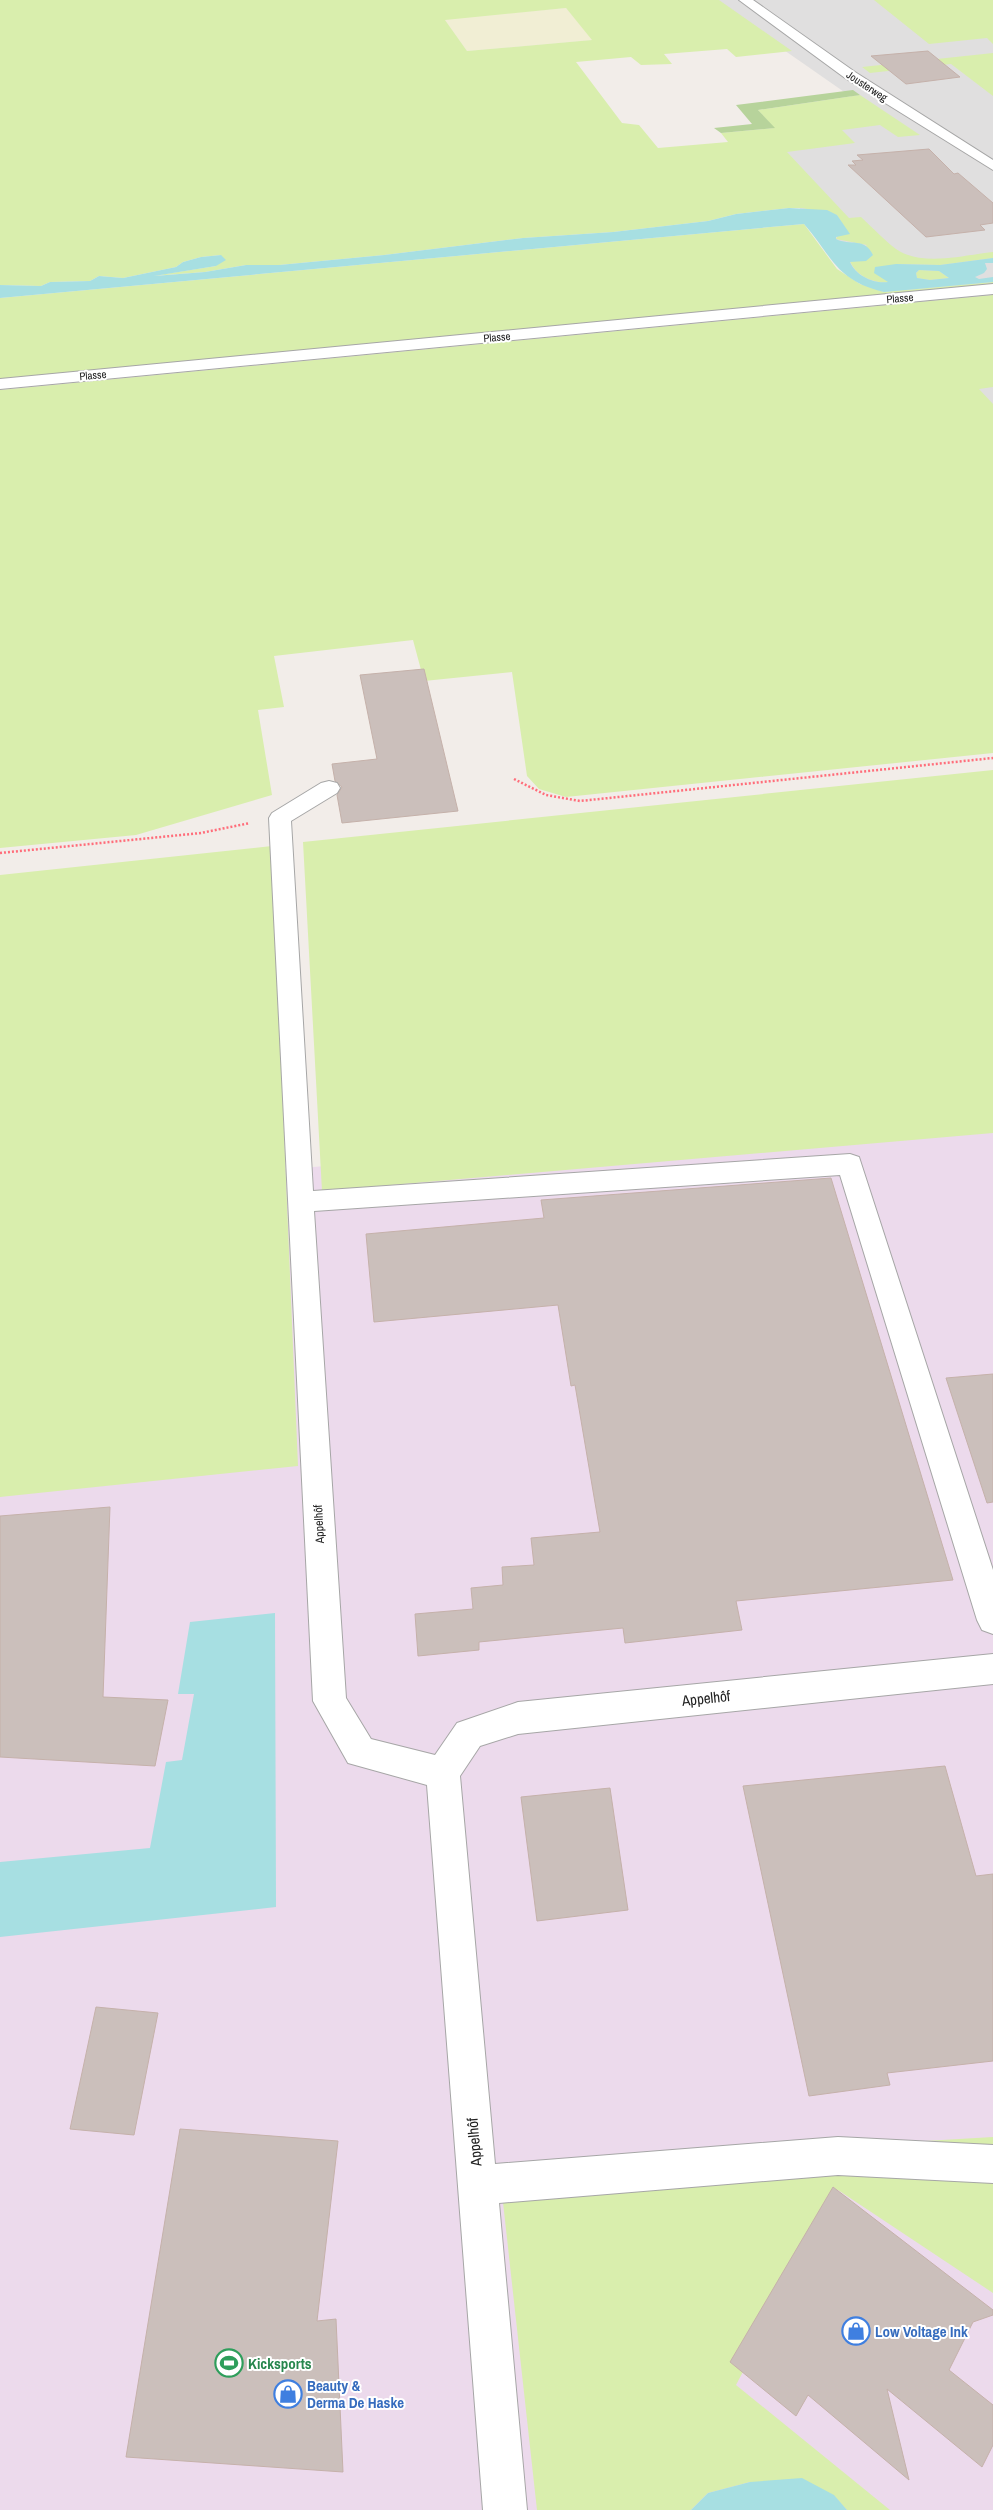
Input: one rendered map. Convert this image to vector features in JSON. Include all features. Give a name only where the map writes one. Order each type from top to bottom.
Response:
[{"type":"street","name":"Jousterweg","points":[[745,0],[850,75],[993,166]]},
{"type":"street","name":"Plasse","points":[[0,384],[993,290]]},
{"type":"street","points":[[280,818],[329,788]]},
{"type":"street","name":"Appelhôf","points":[[280,818],[300,1202],[330,1701],[360,1752],[443,1773]]},
{"type":"street","points":[[300,1202],[850,1164],[993,1620]]},
{"type":"street","name":"Appelhôf","points":[[505,2510],[443,1773],[469,1734],[518,1718],[993,1669]]},
{"type":"street","points":[[478,2186],[838,2156],[993,2164]]},
{"type":"path","points":[[514,779],[529,789],[551,798],[580,801],[993,758]]},
{"type":"path","points":[[0,853],[201,832],[280,818]]},
{"type":"shaded area","points":[[712,0],[954,0],[993,28],[993,447],[746,142],[883,119]]},
{"type":"shaded area","points":[[566,8],[593,40],[467,51],[444,19]]},
{"type":"shaded area","points":[[993,1104],[993,2510],[0,2510],[0,1483],[271,1171]]},
{"type":"green space","points":[[0,0],[719,0],[792,51],[736,57],[727,49],[664,54],[672,64],[641,65],[631,57],[576,62],[622,123],[639,125],[658,148],[728,142],[721,133],[774,128],[758,110],[860,95],[920,135],[898,137],[880,125],[842,130],[855,143],[787,152],[849,218],[861,217],[896,249],[906,254],[930,259],[993,252],[993,258],[940,265],[896,264],[884,278],[889,282],[877,282],[861,275],[850,261],[867,245],[836,239],[843,225],[837,215],[802,208],[789,208],[736,214],[708,221],[613,232],[523,238],[384,255],[279,265],[246,265],[205,272],[152,276],[216,266],[221,255],[201,257],[183,262],[176,267],[123,278],[99,276],[90,281],[50,282],[41,286],[0,285]],"holes":[[[566,8],[592,40],[467,51],[445,20]]]},
{"type":"green space","points":[[874,0],[993,0],[993,44],[987,38],[929,44]]},
{"type":"green space","points":[[993,53],[993,96],[951,64],[870,73],[862,67]]},
{"type":"green space","points":[[853,90],[860,95],[758,110],[775,128],[721,133],[714,128],[752,124],[736,105]]},
{"type":"green space","points":[[804,224],[837,269],[860,284],[884,292],[993,282],[993,286],[0,381],[0,298]]},
{"type":"green space","points":[[919,270],[939,271],[949,278],[930,280],[917,278],[916,273]]},
{"type":"green space","points":[[993,295],[993,387],[979,389],[993,404],[993,753],[566,797],[539,789],[527,776],[512,672],[424,681],[413,640],[274,656],[284,707],[258,710],[272,795],[136,835],[0,848],[0,390]]},
{"type":"green space","points":[[993,770],[993,1133],[322,1191],[303,842]]},
{"type":"green space","points":[[272,846],[298,1466],[0,1497],[0,875]]},
{"type":"green space","points":[[993,2137],[993,2293],[838,2190],[736,2385],[890,2510],[847,2510],[833,2495],[750,2482],[708,2493],[691,2510],[537,2510],[499,2166]]},
{"type":"water","points":[[789,208],[827,210],[837,215],[850,234],[836,237],[836,239],[861,244],[870,249],[873,255],[866,261],[850,262],[861,275],[877,282],[888,282],[874,273],[875,267],[896,264],[940,265],[993,258],[993,263],[985,263],[987,269],[984,273],[975,277],[979,279],[993,277],[993,282],[884,292],[855,281],[845,274],[836,266],[804,224],[0,298],[0,285],[41,286],[50,282],[90,281],[99,276],[123,278],[176,267],[183,262],[201,257],[221,255],[226,260],[216,266],[154,276],[205,272],[246,265],[279,265],[384,255],[523,238],[613,232],[708,221],[736,214]],"holes":[[[919,270],[939,271],[949,278],[930,280],[917,278],[916,273]]]},
{"type":"water","points":[[275,1613],[276,1907],[0,1937],[0,1862],[150,1848],[166,1762],[182,1760],[194,1694],[178,1694],[190,1622]]},
{"type":"water","points":[[802,2478],[834,2495],[847,2510],[691,2510],[708,2493],[750,2482]]},
{"type":"building","points":[[928,51],[960,77],[906,84],[871,56]]},
{"type":"building","points":[[929,149],[954,174],[958,173],[993,203],[993,223],[980,225],[985,230],[926,237],[848,165],[856,165],[852,161],[863,160],[857,155]]},
{"type":"building","points":[[424,669],[458,811],[342,823],[337,795],[342,787],[335,781],[332,764],[377,759],[360,675]]},
{"type":"building","points":[[831,1178],[953,1580],[736,1601],[742,1630],[625,1643],[623,1628],[479,1642],[479,1650],[418,1656],[415,1614],[473,1609],[471,1588],[503,1585],[502,1567],[534,1565],[531,1538],[600,1532],[575,1385],[571,1386],[558,1305],[374,1322],[366,1234],[544,1218],[541,1200]]},
{"type":"building","points":[[993,1374],[993,1502],[987,1503],[946,1378]]},
{"type":"building","points":[[110,1507],[103,1697],[168,1700],[155,1766],[0,1757],[0,1516]]},
{"type":"building","points":[[945,1766],[976,1876],[993,1874],[993,2061],[887,2073],[890,2085],[809,2096],[743,1786]]},
{"type":"building","points":[[610,1788],[628,1910],[537,1921],[521,1797]]},
{"type":"building","points":[[96,2007],[158,2013],[134,2135],[70,2129]]},
{"type":"building","points":[[180,2129],[338,2141],[317,2321],[336,2319],[343,2472],[126,2457]]},
{"type":"building","name":"Low Voltage Ink","points":[[833,2187],[993,2310],[993,2315],[973,2322],[949,2370],[993,2405],[993,2445],[982,2467],[887,2389],[909,2480],[808,2395],[796,2416],[730,2362]]},
{"type":"place","name":"Low Voltage Ink","points":[[856,2331]]},
{"type":"place","name":"Kicksports","points":[[229,2363]]},
{"type":"place","name":"Beauty & Derma De Haske","points":[[288,2394]]}]
